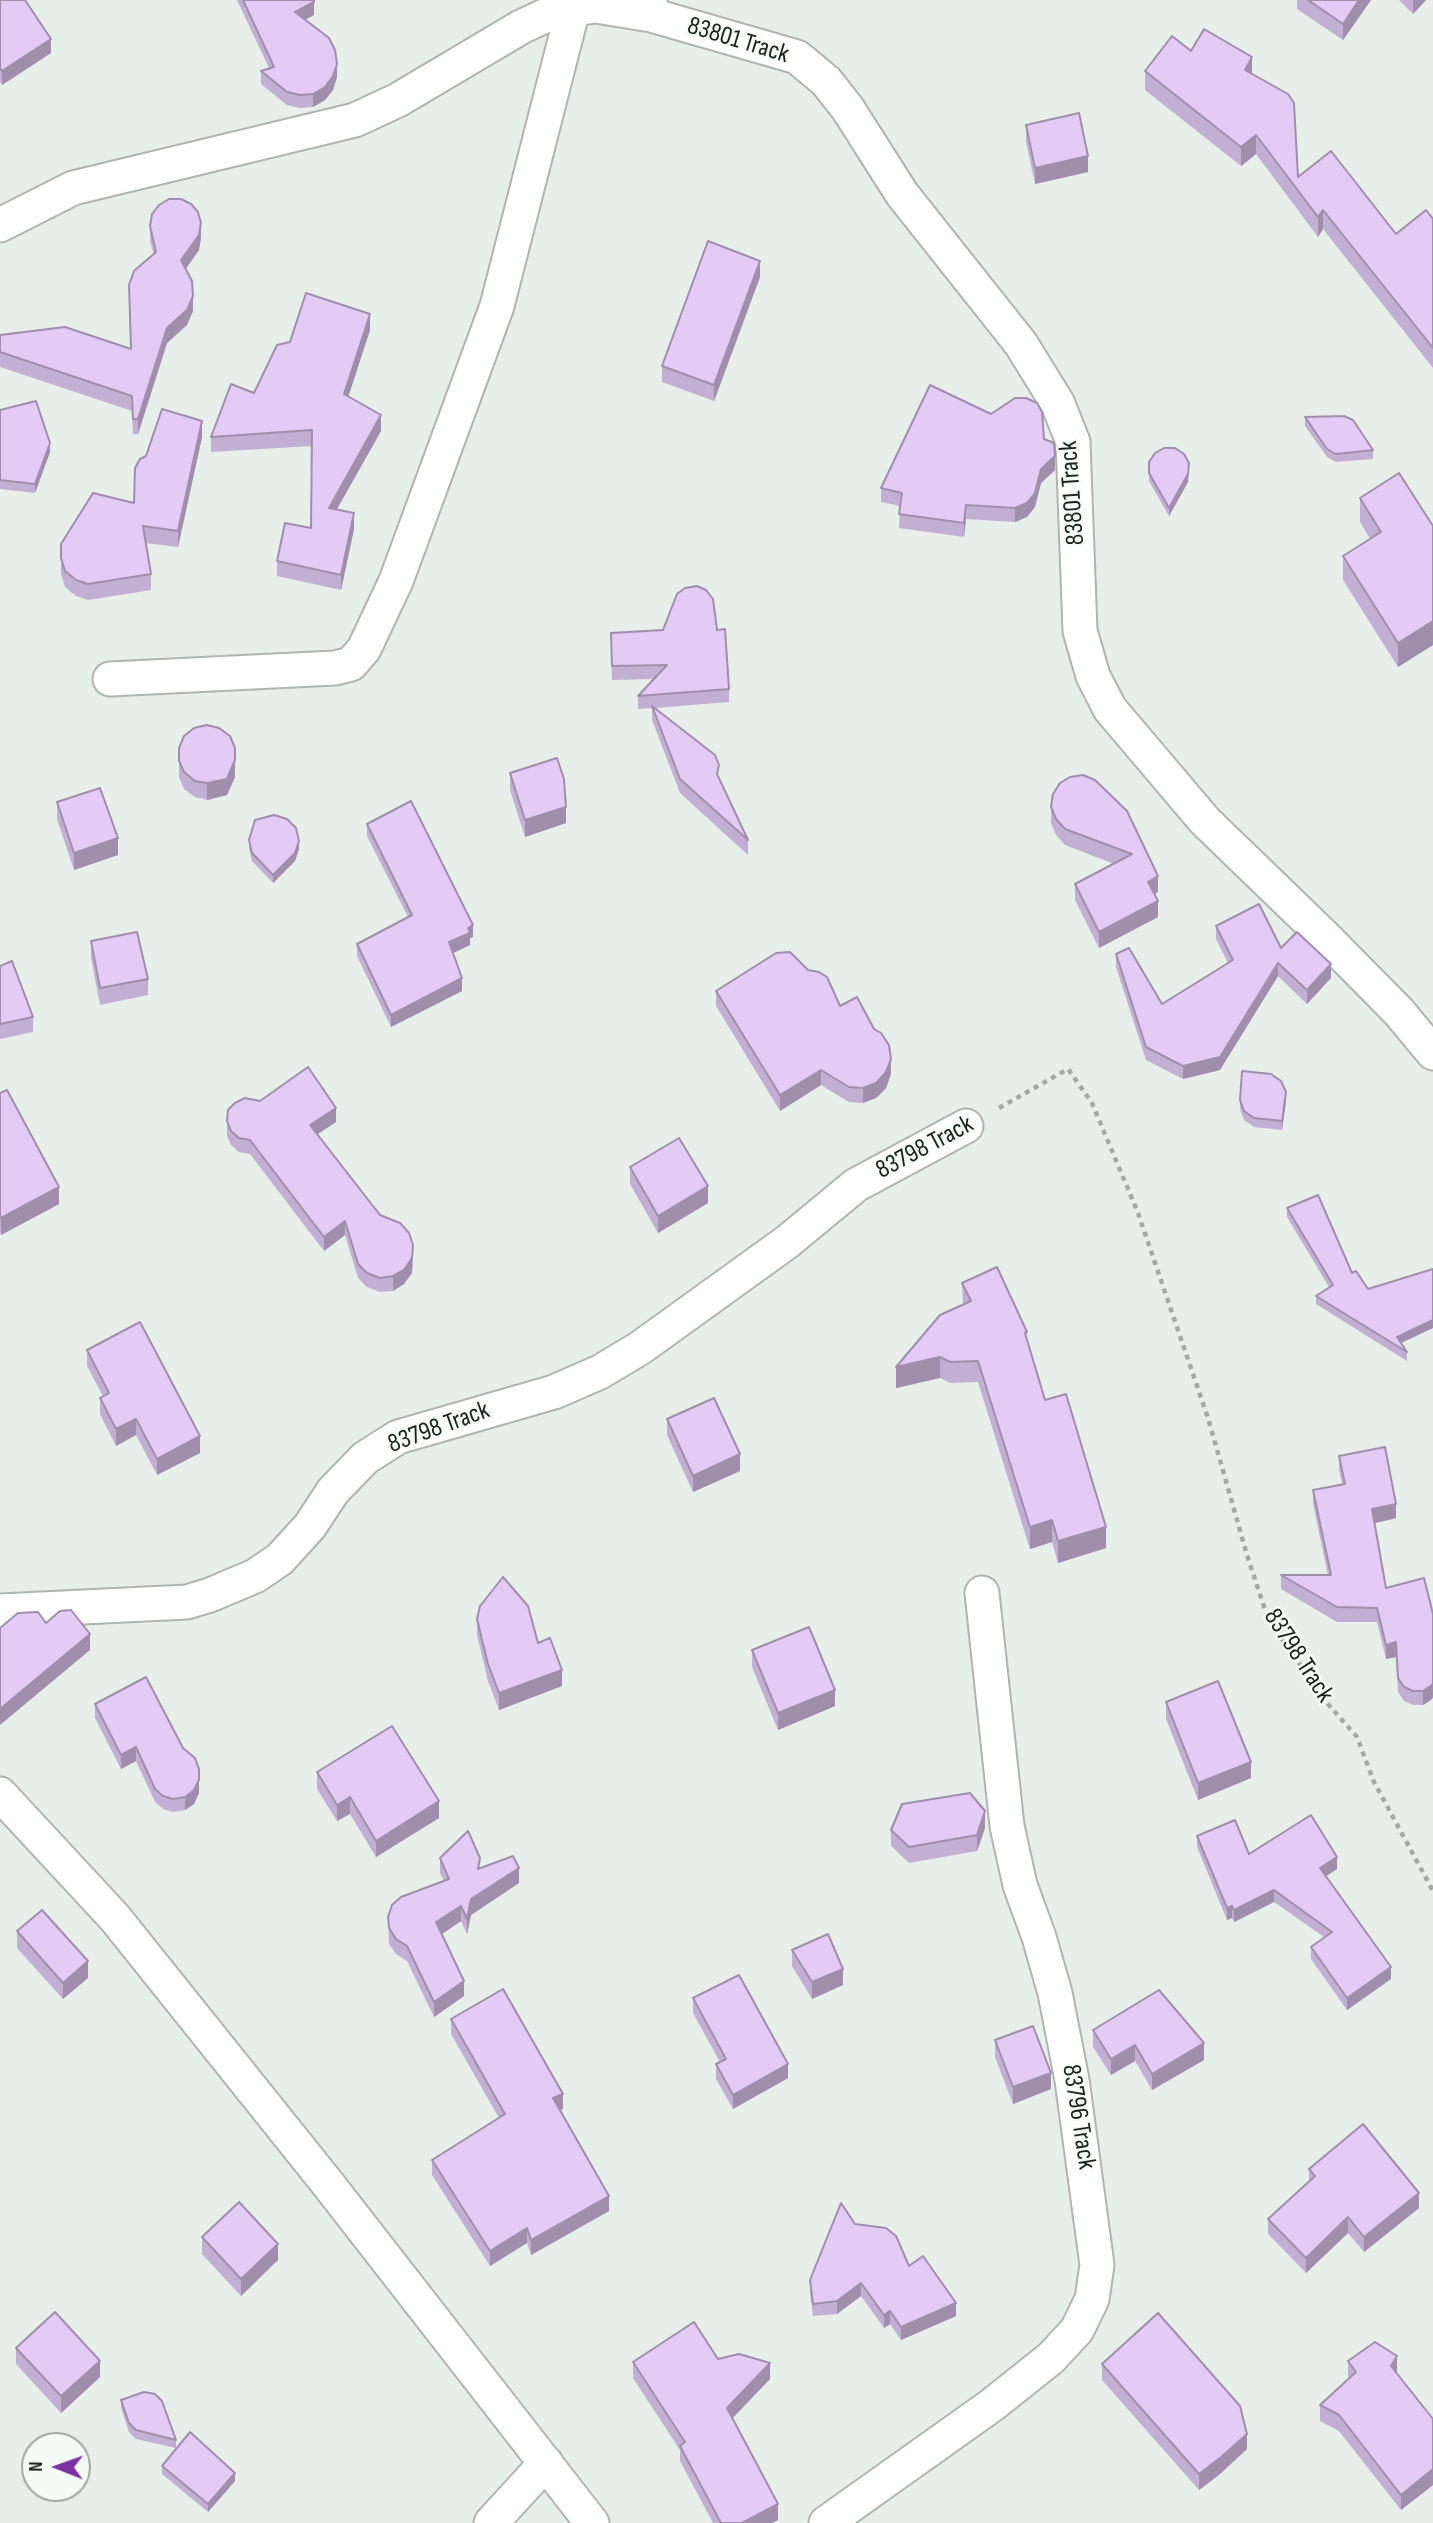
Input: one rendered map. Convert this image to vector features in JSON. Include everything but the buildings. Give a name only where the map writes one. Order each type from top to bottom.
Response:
[{"type":"street","name":"83801 Track","points":[[0,225],[73,188],[355,120],[398,100],[521,27],[553,12],[596,6],[650,8],[797,57],[827,81],[902,194],[1021,344],[1058,404],[1073,442],[1080,631],[1093,676],[1110,709],[1205,821],[1399,1012],[1433,1053]]},
{"type":"street","points":[[110,679],[335,668],[351,664],[364,649],[396,581],[497,306],[573,9]]},
{"type":"street","name":"83798 Track","points":[[0,1611],[187,1602],[255,1576],[280,1559],[310,1526],[333,1491],[365,1458],[398,1437],[477,1412],[554,1392],[600,1372],[640,1348],[787,1242],[856,1185],[966,1126]]},
{"type":"street","name":"83796 Track","points":[[826,2523],[992,2404],[1051,2358],[1077,2330],[1092,2299],[1097,2265],[1073,2080],[1055,1993],[1020,1885],[1007,1826],[982,1593]]},
{"type":"street","points":[[0,1794],[115,1917],[592,2523]]},
{"type":"street","points":[[491,2523],[546,2463]]},
{"type":"path","name":"83798 Track","points":[[966,1126],[1068,1069],[1092,1103],[1147,1239],[1208,1418],[1268,1619],[1327,1703],[1357,1737],[1374,1783],[1433,1891]]}]
